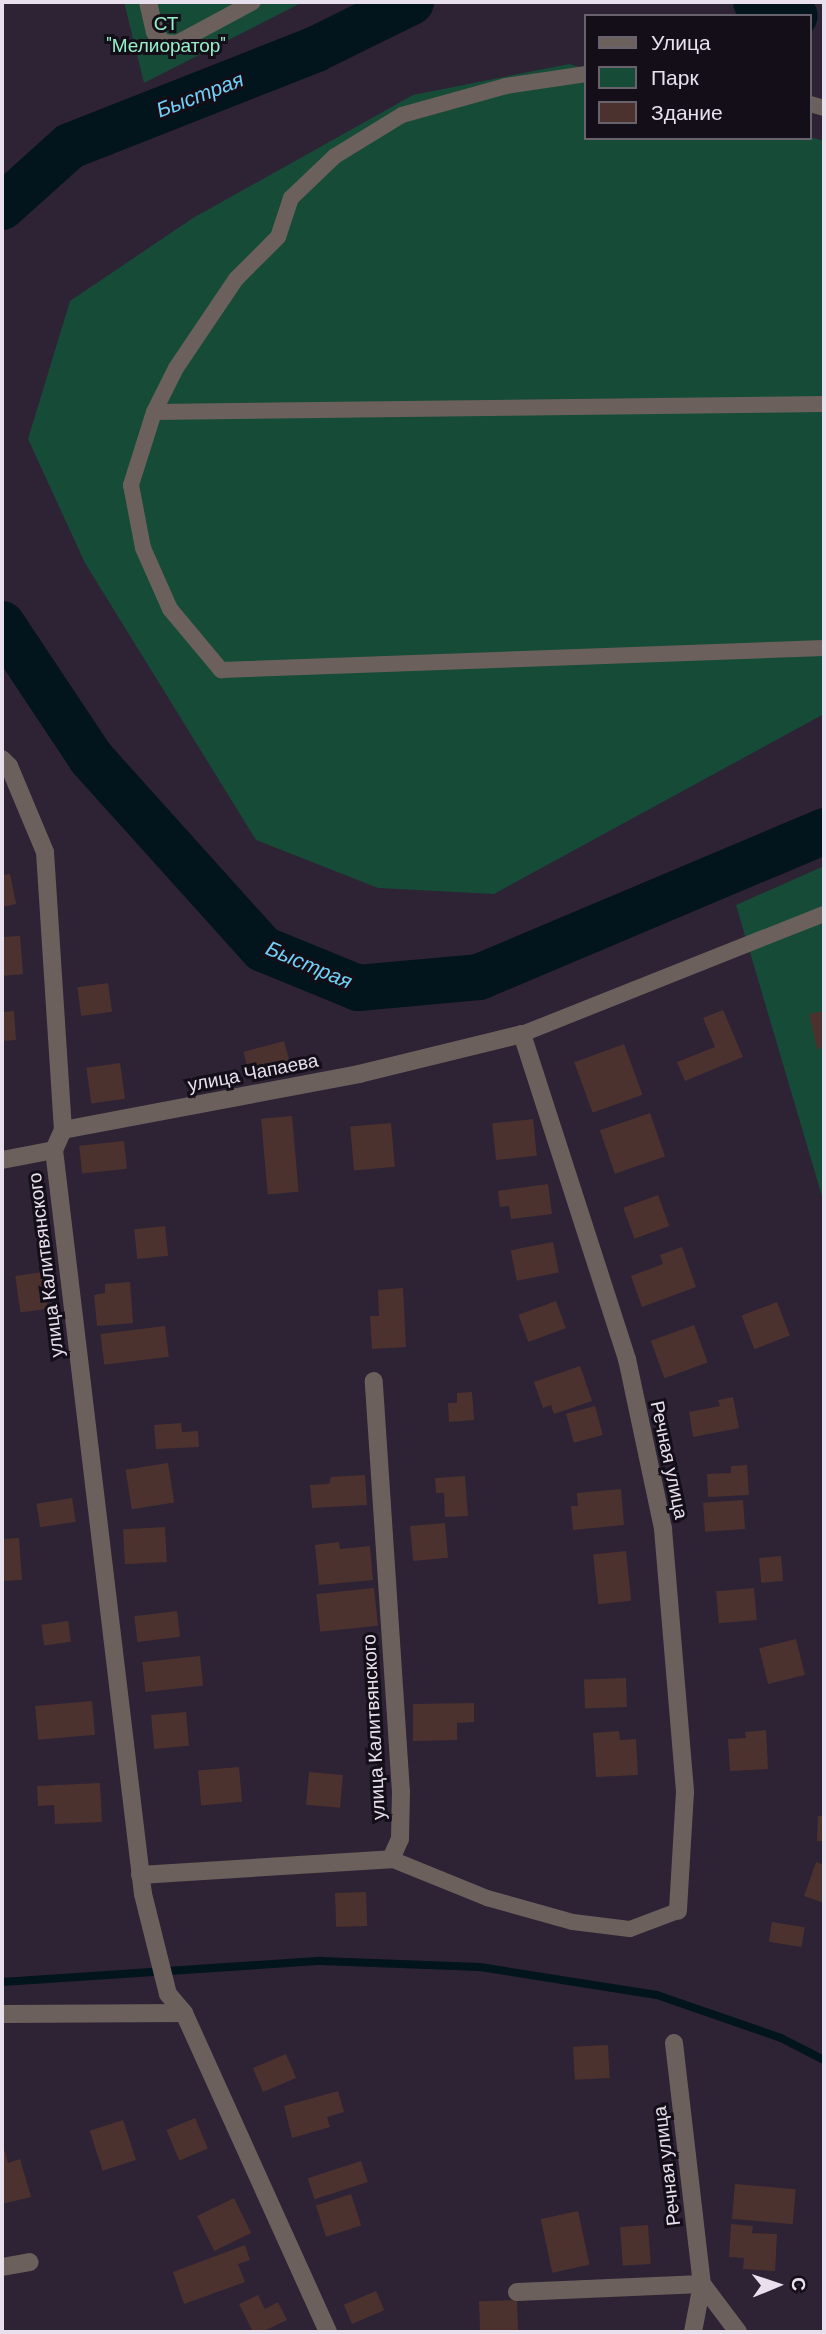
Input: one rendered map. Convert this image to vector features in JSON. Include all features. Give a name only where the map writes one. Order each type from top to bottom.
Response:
[{"type":"street","points":[[148,2],[155,32],[162,42]]},
{"type":"street","points":[[2,758],[9,766],[45,852],[63,1130],[54,1150],[2,1160]]},
{"type":"street","name":"улица Чапаева","points":[[63,1130],[359,1074],[522,1034]]},
{"type":"street","name":"Речная улица","points":[[522,1034],[626,1359],[663,1529],[685,1792],[678,1911]]},
{"type":"street","name":"улица Калитвянского","points":[[54,1150],[143,1894],[168,1994],[184,2013],[328,2332]]},
{"type":"street","name":"улица Калитвянского","points":[[374,1381],[401,1792],[400,1839],[391,1858]]},
{"type":"street","points":[[140,1875],[391,1858]]},
{"type":"street","points":[[2,2014],[184,2013]]},
{"type":"street","name":"Речная улица","points":[[674,2043],[702,2284]]},
{"type":"street","points":[[2,2267],[30,2262]]},
{"type":"street","points":[[517,2292],[702,2284]]},
{"type":"street","points":[[693,2332],[702,2284]]},
{"type":"street","points":[[702,2284],[738,2332]]},
{"type":"lane","points":[[162,42],[177,43],[253,2]]},
{"type":"lane","points":[[584,74],[506,86],[402,115],[335,156],[291,198],[278,237],[236,279],[176,368],[154,412],[131,485],[143,548],[170,608],[221,670],[824,648]]},
{"type":"lane","points":[[154,412],[824,404]]},
{"type":"lane","points":[[522,1034],[824,914]]},
{"type":"lane","points":[[391,1858],[487,1898],[573,1922],[630,1930],[678,1911]]},
{"type":"green space","name":"СТ \"Мелиоратор\"","points":[[124,2],[303,2],[144,83]]},
{"type":"green space","points":[[569,64],[584,68],[584,140],[812,140],[812,138],[824,141],[824,714],[494,894],[378,888],[256,840],[85,563],[28,439],[70,301],[193,218],[413,95]]},
{"type":"green space","points":[[824,866],[824,1203],[736,905]]},
{"type":"building","points":[[10,874],[16,904],[2,907],[2,875]]},
{"type":"building","points":[[20,936],[23,974],[2,976],[2,937]]},
{"type":"building","points":[[108,983],[112,1012],[81,1016],[77,987]]},
{"type":"building","points":[[723,1010],[743,1057],[685,1081],[677,1062],[715,1047],[703,1018]]},
{"type":"building","points":[[14,1011],[16,1040],[2,1041],[2,1012]]},
{"type":"building","points":[[824,1011],[824,1048],[817,1049],[809,1014]]},
{"type":"building","points":[[284,1041],[291,1068],[251,1079],[243,1052]]},
{"type":"building","points":[[624,1044],[642,1095],[593,1113],[574,1062]]},
{"type":"building","points":[[120,1063],[125,1099],[91,1103],[86,1068]]},
{"type":"building","points":[[650,1113],[665,1156],[615,1174],[600,1130]]},
{"type":"building","points":[[292,1116],[299,1192],[268,1194],[261,1119]]},
{"type":"building","points":[[533,1119],[537,1156],[496,1160],[492,1123]]},
{"type":"building","points":[[391,1123],[395,1167],[354,1170],[350,1127]]},
{"type":"building","points":[[124,1141],[127,1169],[82,1174],[79,1146]]},
{"type":"building","points":[[548,1184],[552,1214],[511,1219],[509,1206],[500,1207],[498,1191]]},
{"type":"building","points":[[658,1195],[669,1226],[635,1239],[623,1208]]},
{"type":"building","points":[[165,1226],[168,1256],[137,1259],[134,1229]]},
{"type":"building","points":[[553,1242],[559,1272],[517,1281],[511,1250]]},
{"type":"building","points":[[682,1247],[696,1287],[642,1307],[631,1276],[663,1264],[660,1255]]},
{"type":"building","points":[[43,1272],[48,1309],[20,1313],[15,1276]]},
{"type":"building","points":[[130,1282],[133,1323],[97,1326],[94,1295],[105,1293],[105,1284]]},
{"type":"building","points":[[403,1288],[406,1347],[372,1349],[370,1316],[379,1316],[378,1290]]},
{"type":"building","points":[[556,1301],[566,1328],[528,1342],[518,1315]]},
{"type":"building","points":[[777,1302],[790,1336],[754,1349],[742,1316]]},
{"type":"building","points":[[694,1325],[708,1363],[664,1378],[651,1341]]},
{"type":"building","points":[[165,1326],[169,1357],[104,1365],[100,1334]]},
{"type":"building","points":[[580,1366],[592,1401],[554,1414],[551,1405],[543,1408],[534,1382]]},
{"type":"building","points":[[472,1392],[474,1420],[449,1422],[448,1403],[457,1403],[457,1393]]},
{"type":"building","points":[[733,1397],[739,1428],[693,1437],[689,1412],[720,1406],[718,1400]]},
{"type":"building","points":[[595,1406],[603,1435],[574,1443],[566,1414]]},
{"type":"building","points":[[181,1423],[182,1432],[198,1431],[199,1447],[156,1449],[154,1425]]},
{"type":"building","points":[[168,1463],[174,1503],[132,1509],[126,1470]]},
{"type":"building","points":[[747,1465],[749,1495],[708,1497],[707,1474],[731,1473],[731,1466]]},
{"type":"building","points":[[365,1475],[367,1505],[312,1508],[310,1485],[329,1484],[331,1477]]},
{"type":"building","points":[[465,1476],[468,1516],[445,1517],[444,1493],[436,1493],[435,1478]]},
{"type":"building","points":[[621,1489],[624,1525],[573,1530],[571,1506],[578,1506],[577,1493]]},
{"type":"building","points":[[72,1498],[76,1522],[40,1527],[36,1504]]},
{"type":"building","points":[[743,1500],[745,1529],[705,1532],[703,1503]]},
{"type":"building","points":[[445,1523],[448,1558],[413,1561],[410,1526]]},
{"type":"building","points":[[165,1527],[167,1562],[125,1564],[123,1529]]},
{"type":"building","points":[[19,1538],[22,1580],[2,1581],[2,1539]]},
{"type":"building","points":[[339,1542],[340,1549],[370,1546],[373,1580],[319,1585],[315,1545]]},
{"type":"building","points":[[626,1551],[631,1601],[598,1604],[593,1554]]},
{"type":"building","points":[[781,1556],[783,1581],[761,1583],[759,1558]]},
{"type":"building","points":[[374,1588],[378,1626],[320,1632],[316,1594]]},
{"type":"building","points":[[754,1588],[757,1620],[719,1623],[716,1591]]},
{"type":"building","points":[[177,1611],[180,1637],[137,1642],[134,1616]]},
{"type":"building","points":[[68,1621],[71,1642],[44,1646],[41,1625]]},
{"type":"building","points":[[796,1639],[805,1675],[768,1684],[759,1648]]},
{"type":"building","points":[[200,1656],[203,1686],[145,1692],[142,1662]]},
{"type":"building","points":[[626,1678],[627,1707],[585,1708],[584,1679]]},
{"type":"building","points":[[92,1701],[95,1735],[38,1740],[35,1706]]},
{"type":"building","points":[[474,1703],[474,1722],[457,1723],[457,1740],[413,1741],[413,1704]]},
{"type":"building","points":[[186,1712],[189,1746],[154,1749],[151,1715]]},
{"type":"building","points":[[766,1730],[768,1769],[730,1771],[728,1739],[746,1738],[745,1732]]},
{"type":"building","points":[[619,1731],[620,1740],[636,1739],[638,1775],[596,1777],[593,1733]]},
{"type":"building","points":[[239,1767],[242,1802],[201,1805],[198,1771]]},
{"type":"building","points":[[309,1772],[343,1775],[340,1808],[306,1805]]},
{"type":"building","points":[[100,1783],[102,1822],[55,1824],[54,1805],[38,1806],[37,1786]]},
{"type":"building","points":[[818,1816],[824,1816],[824,1841],[817,1841]]},
{"type":"building","points":[[816,1862],[824,1865],[824,1903],[804,1896]]},
{"type":"building","points":[[366,1892],[367,1926],[336,1927],[335,1893]]},
{"type":"building","points":[[772,1922],[805,1927],[801,1947],[769,1942]]},
{"type":"building","points":[[608,2045],[610,2078],[575,2080],[573,2047]]},
{"type":"building","points":[[286,2054],[296,2078],[263,2092],[253,2068]]},
{"type":"building","points":[[338,2091],[344,2112],[327,2117],[330,2127],[292,2138],[284,2106]]},
{"type":"building","points":[[195,2118],[208,2148],[179,2160],[166,2130]]},
{"type":"building","points":[[123,2120],[136,2160],[103,2171],[90,2131]]},
{"type":"building","points":[[4,2149],[8,2163],[20,2159],[31,2197],[2,2204]]},
{"type":"building","points":[[361,2161],[368,2182],[315,2199],[308,2178]]},
{"type":"building","points":[[735,2184],[796,2189],[793,2224],[732,2219]]},
{"type":"building","points":[[351,2194],[361,2225],[326,2237],[316,2205]]},
{"type":"building","points":[[234,2198],[251,2233],[214,2251],[197,2216]]},
{"type":"building","points":[[578,2211],[589,2265],[552,2273],[541,2219]]},
{"type":"building","points":[[731,2224],[753,2226],[752,2233],[777,2234],[775,2271],[743,2269],[744,2258],[729,2257]]},
{"type":"building","points":[[648,2225],[651,2264],[623,2266],[620,2227]]},
{"type":"building","points":[[245,2245],[250,2260],[238,2264],[245,2282],[184,2304],[173,2272]]},
{"type":"building","points":[[376,2291],[384,2310],[352,2324],[344,2305]]},
{"type":"building","points":[[258,2295],[265,2309],[278,2302],[287,2320],[262,2332],[253,2332],[239,2304]]},
{"type":"building","points":[[517,2300],[518,2332],[480,2332],[479,2301]]},
{"type":"waterway","name":"Быстрая","points":[[2,207],[70,146],[316,49],[411,2]]},
{"type":"waterway","name":"Быстрая","points":[[756,2],[789,14]]},
{"type":"waterway","name":"Быстрая","points":[[2,624],[91,758],[263,949],[358,988],[479,977],[824,831]]},
{"type":"waterway","points":[[2,1982],[321,1961],[480,1967],[657,1995],[781,2038],[824,2060]]}]
